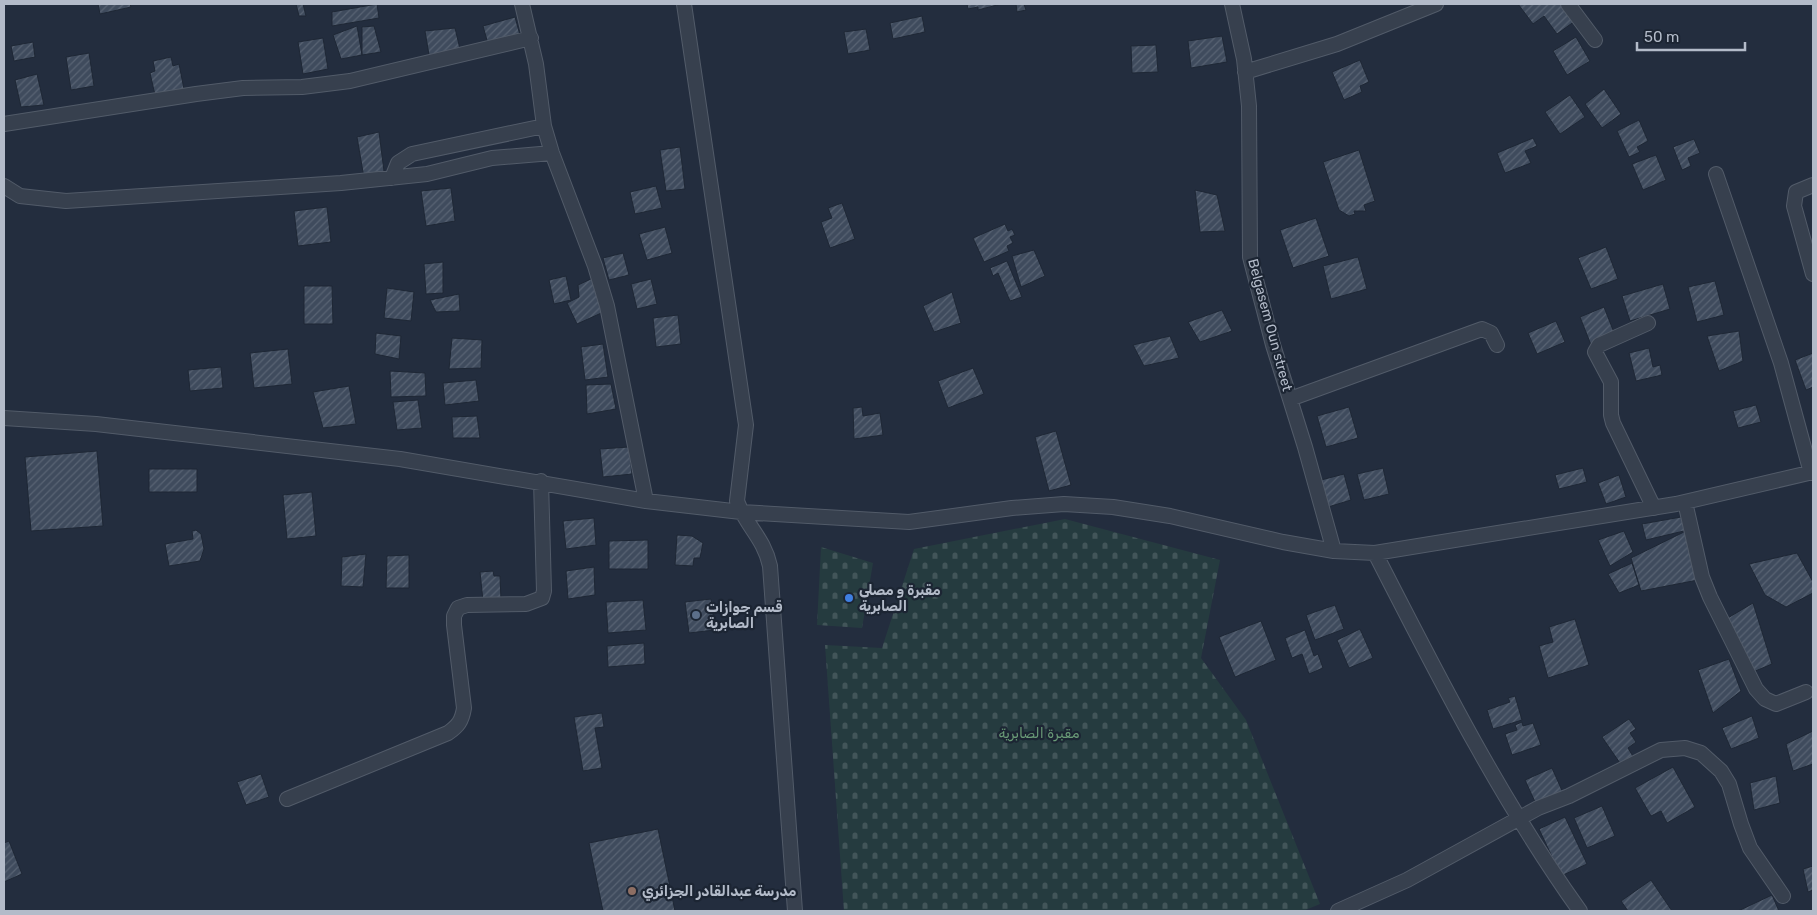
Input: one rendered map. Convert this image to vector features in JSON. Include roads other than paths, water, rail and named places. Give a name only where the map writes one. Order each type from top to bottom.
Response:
[{"type":"street","points":[[522,4],[531,38],[544,126],[552,153],[592,257],[607,306],[646,501]]},
{"type":"street","points":[[684,4],[746,425],[738,495],[741,512],[766,550],[770,566],[795,911]]},
{"type":"street","name":"Belgasem Oun street","points":[[1232,4],[1245,72],[1248,106],[1250,258],[1273,346],[1334,551]]},
{"type":"street","points":[[1245,72],[1337,44],[1436,4]]},
{"type":"street","points":[[1568,4],[1595,40]]},
{"type":"street","points":[[4,124],[243,88],[302,87],[350,81],[531,38]]},
{"type":"street","points":[[392,178],[398,164],[412,154],[544,126]]},
{"type":"street","points":[[4,186],[20,196],[66,201],[392,178],[427,174],[486,159],[552,153]]},
{"type":"street","points":[[4,418],[96,424],[400,459],[541,481],[646,501],[741,512],[909,522],[1012,508],[1064,504],[1113,507],[1170,516],[1334,551],[1375,553],[1654,508],[1812,473],[1781,362],[1716,174]]},
{"type":"street","points":[[1813,185],[1796,192],[1794,206],[1813,274]]},
{"type":"street","points":[[1648,323],[1599,345],[1595,352],[1611,382],[1611,415],[1613,423],[1654,508]]},
{"type":"street","points":[[1290,399],[1482,329],[1491,333],[1497,345]]},
{"type":"street","points":[[286,799],[448,733],[457,727],[462,720],[464,708],[454,625],[454,616],[458,608],[467,605],[526,604],[542,598],[544,591],[541,481]]},
{"type":"street","points":[[1685,502],[1702,577],[1756,689],[1765,699],[1776,704],[1806,692]]},
{"type":"street","points":[[1375,553],[1438,675],[1518,820],[1580,911]]},
{"type":"street","points":[[1338,911],[1407,880],[1538,808],[1569,796],[1661,750],[1685,748],[1702,754],[1721,770],[1729,784],[1750,848],[1783,896]]},
{"type":"place","name":"مقبرة و مصلى الصابرية","points":[[849,598]]},
{"type":"place","name":"قسم جوازات الصابرية","points":[[696,615]]},
{"type":"place","name":"مدرسة عبدالقادر الجزائري","points":[[632,891]]},
{"type":"park label","name":"مقبرة الصابرية","points":[[1039,733]]}]
